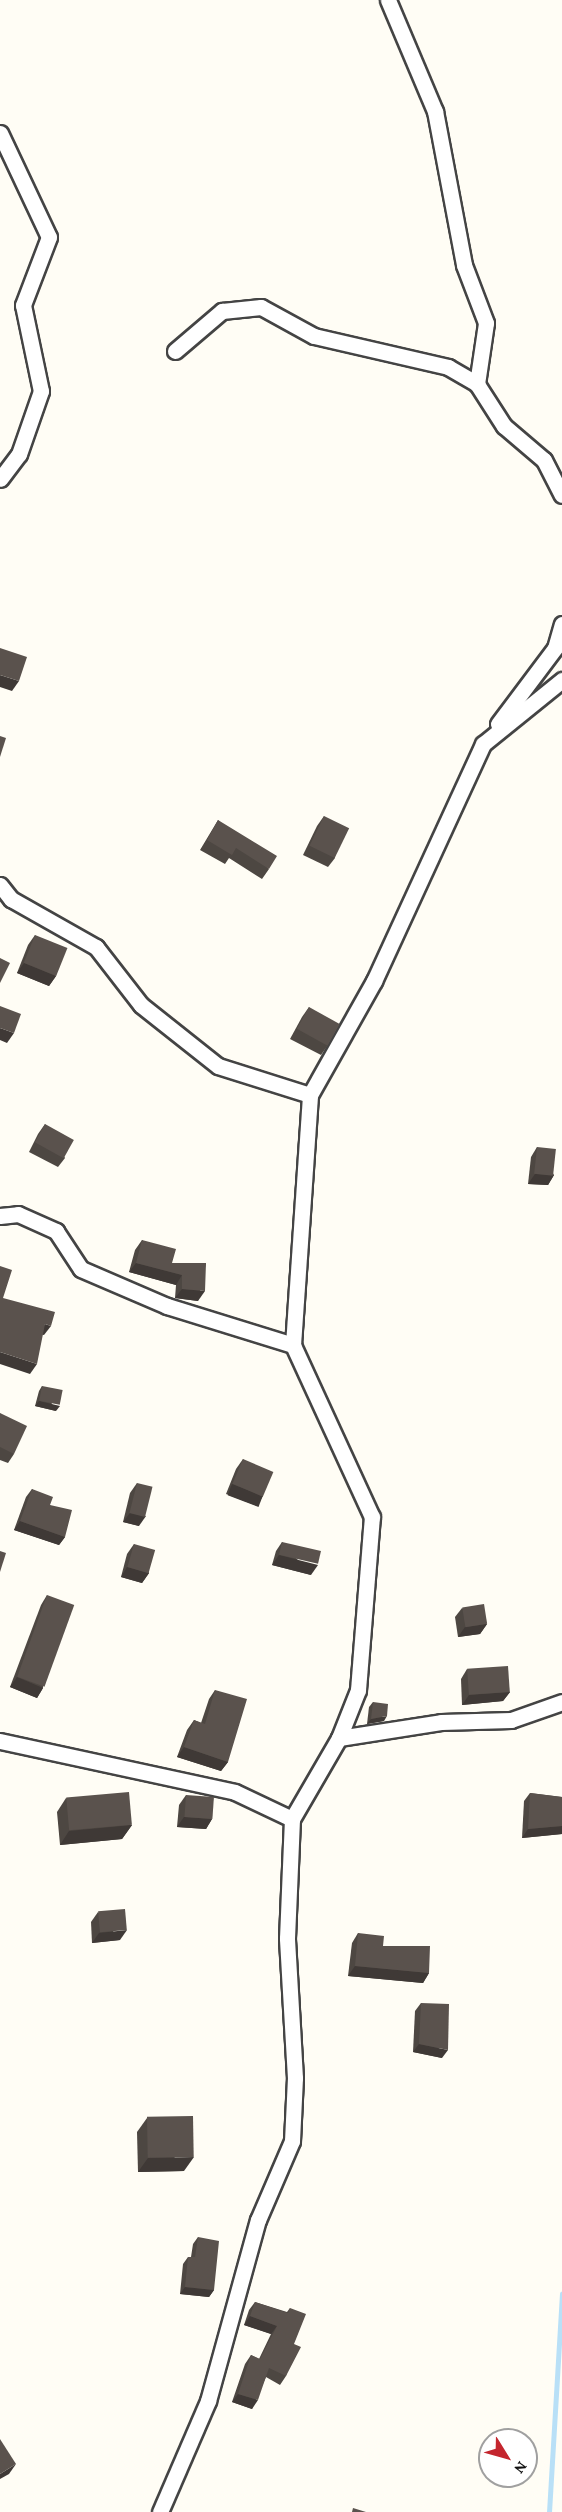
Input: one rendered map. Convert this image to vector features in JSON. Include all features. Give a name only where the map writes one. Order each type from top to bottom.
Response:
[{"type":"street","points":[[388,0],[435,111],[464,265],[486,323],[477,384]]},
{"type":"street","points":[[0,133],[49,237],[23,305],[41,390],[19,454],[0,479]]},
{"type":"street","points":[[175,351],[222,311],[261,308],[314,336],[448,367],[477,384],[504,426],[544,460],[562,495]]},
{"type":"street","points":[[160,2512],[208,2401],[258,2220],[292,2141],[295,2078],[287,1938],[292,1819],[339,1738],[358,1690],[372,1517],[293,1345],[310,1095],[374,981],[483,744],[555,648],[562,624]]},
{"type":"street","points":[[483,744],[562,680]]},
{"type":"street","points":[[0,885],[11,899],[96,947],[141,1005],[218,1066],[310,1095]]},
{"type":"street","points":[[0,1216],[18,1214],[56,1232],[81,1269],[124,1288],[293,1345]]},
{"type":"street","points":[[339,1738],[441,1722],[511,1720],[562,1702]]},
{"type":"street","points":[[0,1741],[235,1792],[292,1819]]},
{"type":"building","points":[[0,648],[27,657],[19,681],[0,675]]},
{"type":"building","points":[[0,736],[6,738],[0,757]]},
{"type":"building","points":[[324,816],[349,828],[335,858],[310,846]]},
{"type":"building","points":[[218,820],[277,856],[269,869],[236,848],[232,855],[207,840]]},
{"type":"building","points":[[35,935],[67,948],[56,976],[24,963]]},
{"type":"building","points":[[0,958],[10,963],[0,983]]},
{"type":"building","points":[[0,1006],[21,1014],[14,1033],[0,1028]]},
{"type":"building","points":[[309,1007],[340,1024],[327,1046],[297,1029]]},
{"type":"building","points":[[45,1124],[74,1140],[64,1158],[35,1142]]},
{"type":"building","points":[[537,1147],[556,1149],[553,1176],[534,1174]]},
{"type":"building","points":[[142,1240],[176,1249],[172,1263],[206,1263],[205,1291],[182,1289],[182,1275],[136,1263]]},
{"type":"building","points":[[0,1266],[12,1270],[3,1298],[55,1312],[51,1326],[45,1324],[37,1364],[0,1352]]},
{"type":"building","points":[[42,1386],[63,1390],[60,1405],[39,1401]]},
{"type":"building","points":[[0,1413],[27,1426],[14,1454],[0,1447]]},
{"type":"building","points":[[243,1459],[273,1472],[263,1497],[232,1484]]},
{"type":"building","points":[[137,1483],[153,1487],[145,1517],[130,1513]]},
{"type":"building","points":[[32,1489],[53,1497],[50,1505],[72,1510],[65,1537],[20,1521]]},
{"type":"building","points":[[282,1542],[321,1551],[318,1564],[279,1555]]},
{"type":"building","points":[[134,1544],[155,1550],[149,1573],[127,1567]]},
{"type":"building","points":[[0,1551],[6,1553],[0,1572]]},
{"type":"building","points":[[47,1595],[74,1605],[44,1687],[17,1677]]},
{"type":"building","points":[[484,1604],[487,1624],[465,1627],[462,1607]]},
{"type":"building","points":[[508,1666],[510,1692],[469,1695],[467,1669]]},
{"type":"building","points":[[215,1690],[247,1699],[228,1762],[184,1747],[194,1720],[205,1724]]},
{"type":"building","points":[[373,1702],[388,1704],[387,1716],[371,1719]]},
{"type":"building","points":[[129,1792],[132,1825],[69,1830],[66,1797]]},
{"type":"building","points":[[530,1793],[562,1797],[562,1826],[528,1829]]},
{"type":"building","points":[[186,1795],[214,1797],[212,1819],[184,1817]]},
{"type":"building","points":[[125,1909],[127,1930],[100,1932],[98,1911]]},
{"type":"building","points":[[358,1933],[384,1936],[383,1946],[430,1946],[429,1973],[355,1966]]},
{"type":"building","points":[[421,2003],[449,2004],[448,2050],[419,2044]]},
{"type":"building","points":[[193,2116],[194,2157],[148,2158],[147,2117]]},
{"type":"building","points":[[198,2237],[219,2241],[214,2290],[185,2287],[188,2257],[195,2257]]},
{"type":"building","points":[[255,2302],[288,2313],[290,2308],[306,2314],[294,2344],[301,2347],[286,2376],[269,2368],[258,2400],[238,2394],[251,2355],[260,2359],[277,2326],[250,2316]]},
{"type":"building","points":[[0,2439],[16,2464],[0,2474]]},
{"type":"building","points":[[353,2508],[366,2512],[352,2512]]},
{"type":"waterway","points":[[549,2512],[562,2293]]}]
